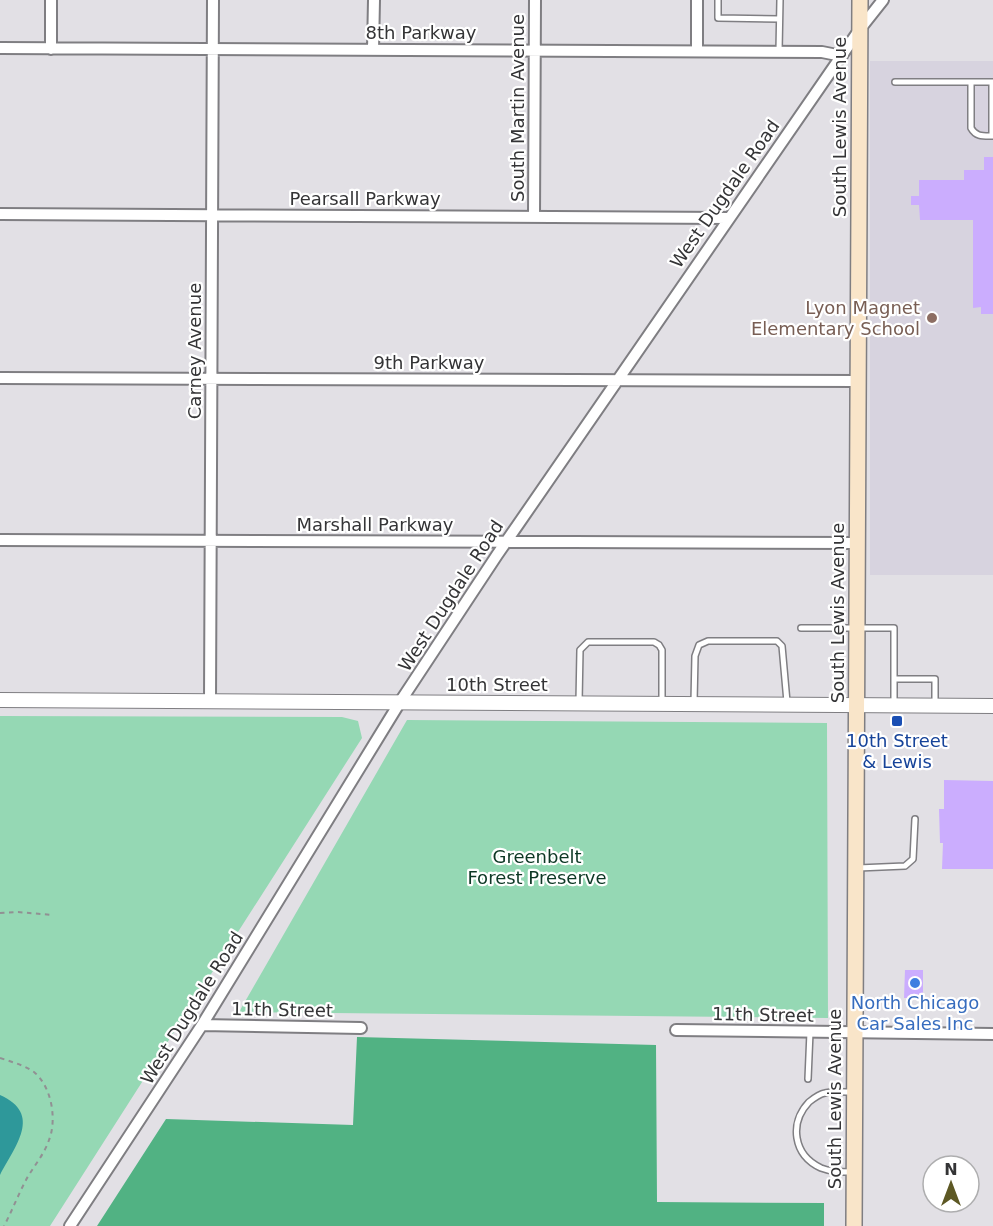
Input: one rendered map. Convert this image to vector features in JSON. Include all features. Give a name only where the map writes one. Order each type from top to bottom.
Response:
[{"type":"main road","name":"South Lewis Avenue","points":[[854,1226],[860,0]]},
{"type":"street","points":[[51,0],[51,49]]},
{"type":"street","name":"Carney Avenue","points":[[210,701],[213,0]]},
{"type":"street","points":[[373,50],[374,0]]},
{"type":"street","name":"South Martin Avenue","points":[[534,217],[535,0]]},
{"type":"street","points":[[697,0],[697,50]]},
{"type":"street","name":"West Dugdale Road","points":[[70,1226],[202,1025],[400,702],[505,542],[860,29],[883,0]]},
{"type":"street","name":"8th Parkway","points":[[0,48],[697,50],[822,52],[842,56]]},
{"type":"street","name":"Pearsall Parkway","points":[[0,214],[729,218]]},
{"type":"street","name":"9th Parkway","points":[[0,378],[859,381]]},
{"type":"street","name":"Marshall Parkway","points":[[0,540],[858,543]]},
{"type":"street","name":"10th Street","points":[[0,700],[993,706]]},
{"type":"street","name":"11th Street","points":[[202,1025],[361,1028]]},
{"type":"street","name":"11th Street","points":[[676,1030],[993,1034]]},
{"type":"lane","points":[[718,0],[718,18],[779,19]]},
{"type":"lane","points":[[779,51],[780,0]]},
{"type":"lane","points":[[895,82],[971,82],[992,82],[992,136],[979,136],[971,128],[971,82]]},
{"type":"lane","points":[[801,628],[894,628],[894,705]]},
{"type":"lane","points":[[694,704],[695,657],[699,645],[708,641],[777,641],[782,646],[787,705]]},
{"type":"lane","points":[[579,704],[580,650],[588,642],[654,642],[659,645],[662,650],[662,704]]},
{"type":"lane","points":[[894,679],[935,679],[935,705]]},
{"type":"lane","points":[[856,868],[905,866],[914,859],[915,819]]},
{"type":"lane","points":[[808,1078],[810,1032]]},
{"type":"lane","points":[[854,1173],[819,1167],[809,1160],[799,1147],[796,1134],[797,1120],[814,1098],[824,1093],[855,1092]]},
{"type":"path","points":[[0,913],[52,915]]},
{"type":"path","points":[[0,1058],[22,1065],[35,1074],[44,1084],[53,1116],[48,1143],[27,1177],[4,1226]]},
{"type":"shaded area","name":"Lyon Magnet Elementary School","points":[[870,61],[993,61],[993,575],[870,575]]},
{"type":"green space","points":[[0,716],[342,717],[358,721],[362,738],[50,1226],[0,1226]]},
{"type":"green space","name":"Greenbelt Forest Preserve","points":[[407,720],[827,723],[828,1018],[239,1012]]},
{"type":"green space","points":[[357,1037],[656,1045],[657,1202],[824,1203],[824,1226],[97,1226],[166,1119],[353,1125]]},
{"type":"water","points":[[0,1095],[13,1103],[20,1111],[23,1121],[18,1142],[0,1175]]},
{"type":"building","points":[[984,157],[993,157],[993,314],[981,314],[981,307],[973,308],[973,220],[920,220],[919,205],[911,205],[911,196],[919,196],[919,180],[964,180],[964,170],[984,170]]},
{"type":"building","points":[[944,780],[993,781],[993,869],[942,869],[943,843],[940,843],[939,809],[944,809]]},
{"type":"building","points":[[905,970],[923,970],[923,998],[904,998]]},
{"type":"place","name":"Lyon Magnet Elementary School","points":[[932,318]]},
{"type":"place","name":"10th Street & Lewis","points":[[897,721]]},
{"type":"place","name":"North Chicago Car Sales Inc","points":[[915,983]]}]
